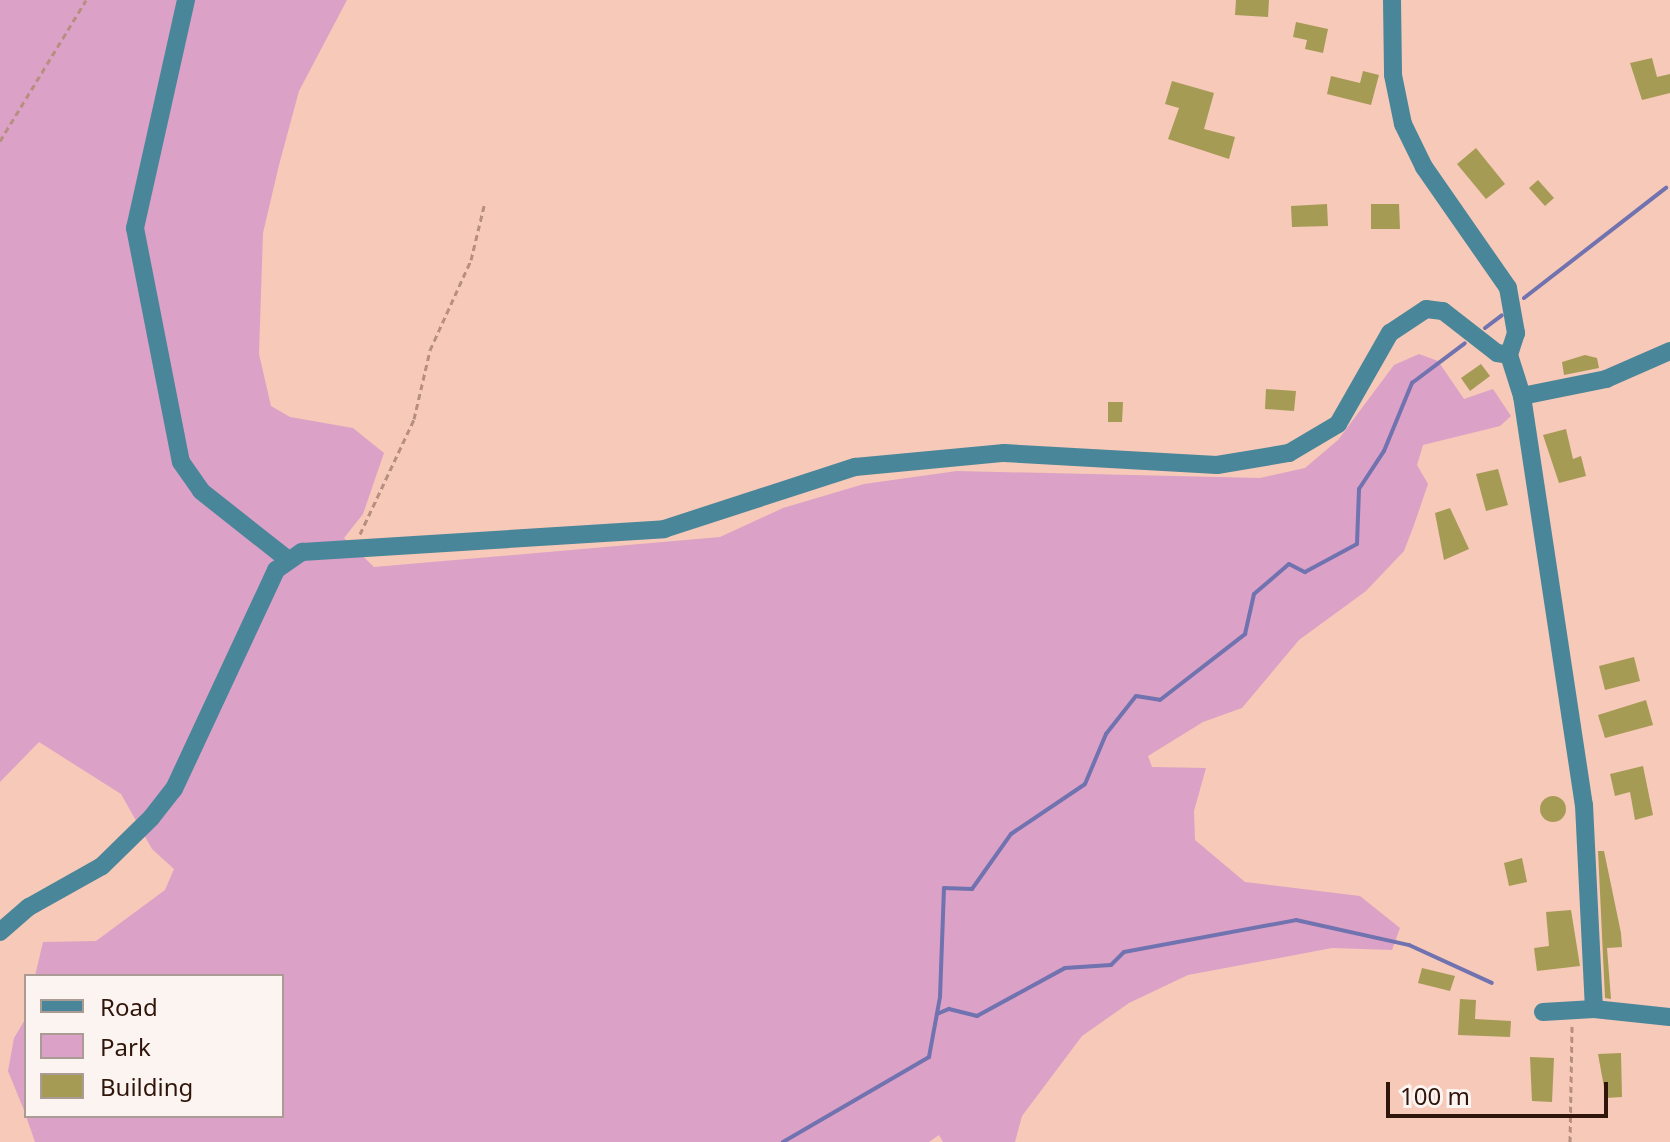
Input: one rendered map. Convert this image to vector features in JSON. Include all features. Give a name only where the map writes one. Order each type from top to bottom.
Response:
[{"type":"street","points":[[186,0],[135,228],[181,462],[201,491],[287,559]]},
{"type":"street","points":[[1392,0],[1393,75],[1403,124],[1424,167],[1508,288],[1516,333],[1509,355],[1522,396],[1584,805],[1586,1008]]},
{"type":"street","points":[[0,932],[29,907],[102,866],[174,789],[244,630],[287,559],[353,546],[454,546],[664,529],[855,467],[1004,453],[1217,465],[1289,453],[1338,424],[1390,333],[1426,309],[1443,311],[1497,353],[1509,355]]},
{"type":"street","points":[[1522,396],[1606,379],[1670,351]]},
{"type":"street","points":[[1543,1012],[1586,1008],[1670,1017]]},
{"type":"path","points":[[0,141],[86,0]]},
{"type":"path","points":[[353,546],[414,419],[430,350],[471,260],[484,206]]},
{"type":"path","points":[[1570,1142],[1586,1008]]},
{"type":"green space","points":[[0,0],[347,0],[299,91],[279,165],[263,233],[259,354],[271,406],[290,417],[353,428],[384,453],[363,514],[344,538],[374,567],[720,537],[783,508],[864,484],[957,471],[1260,478],[1305,468],[1338,440],[1394,365],[1419,354],[1438,361],[1464,399],[1493,389],[1511,416],[1500,426],[1423,445],[1417,465],[1428,484],[1404,551],[1366,591],[1299,640],[1242,708],[1203,722],[1148,756],[1152,767],[1206,768],[1194,811],[1195,840],[1245,882],[1360,896],[1400,928],[1392,950],[1332,948],[1188,975],[1129,1003],[1082,1036],[1022,1116],[1015,1142],[943,1142],[939,1135],[929,1142],[35,1142],[27,1118],[284,1118],[284,974],[35,974],[43,942],[96,941],[165,890],[174,869],[152,849],[121,794],[39,742],[0,782]]},
{"type":"green space","points":[[24,1021],[24,1110],[8,1071],[14,1038]]},
{"type":"building","points":[[1236,0],[1269,0],[1268,17],[1235,15]]},
{"type":"building","points":[[1296,22],[1328,29],[1323,53],[1305,49],[1307,40],[1293,37]]},
{"type":"building","points":[[1652,58],[1657,77],[1670,74],[1670,93],[1642,100],[1630,63]]},
{"type":"building","points":[[1363,71],[1379,75],[1371,105],[1327,94],[1331,76],[1360,83]]},
{"type":"building","points":[[1172,81],[1214,93],[1204,129],[1235,137],[1229,159],[1168,139],[1179,108],[1165,104]]},
{"type":"building","points":[[1476,148],[1505,184],[1486,199],[1457,164]]},
{"type":"building","points":[[1538,180],[1554,198],[1545,206],[1529,188]]},
{"type":"building","points":[[1327,204],[1328,226],[1292,227],[1291,206]]},
{"type":"building","points":[[1371,204],[1399,204],[1400,229],[1371,229]]},
{"type":"building","points":[[1585,355],[1597,358],[1599,368],[1564,375],[1562,362]]},
{"type":"building","points":[[1481,364],[1490,376],[1470,391],[1461,378]]},
{"type":"building","points":[[1266,389],[1296,391],[1294,411],[1265,409]]},
{"type":"building","points":[[1108,402],[1123,402],[1122,422],[1108,422]]},
{"type":"building","points":[[1566,429],[1573,459],[1581,456],[1586,476],[1559,483],[1543,435]]},
{"type":"building","points":[[1498,469],[1508,505],[1486,511],[1476,474]]},
{"type":"building","points":[[1450,508],[1469,549],[1444,560],[1435,513]]},
{"type":"building","points":[[1634,657],[1640,681],[1605,690],[1599,666]]},
{"type":"building","points":[[1646,700],[1653,725],[1605,738],[1598,715]]},
{"type":"building","points":[[1643,766],[1653,815],[1635,820],[1630,792],[1615,796],[1610,774]]},
{"type":"building","points":[[1553,796],[1562,800],[1566,809],[1562,818],[1553,822],[1544,818],[1540,809],[1544,800]]},
{"type":"building","points":[[1598,851],[1604,851],[1621,933],[1622,947],[1607,948],[1611,999],[1605,998]]},
{"type":"building","points":[[1522,858],[1527,882],[1509,886],[1504,863]]},
{"type":"building","points":[[1571,910],[1580,966],[1537,971],[1534,948],[1549,946],[1546,912]]},
{"type":"building","points":[[1422,968],[1455,976],[1450,991],[1418,983]]},
{"type":"building","points":[[1460,999],[1476,1000],[1475,1019],[1511,1021],[1510,1037],[1458,1035]]},
{"type":"building","points":[[1621,1053],[1622,1097],[1606,1098],[1598,1054]]},
{"type":"building","points":[[1530,1057],[1554,1058],[1552,1102],[1532,1101]]},
{"type":"waterway","points":[[1524,298],[1666,188]]},
{"type":"waterway","points":[[1485,328],[1502,315]]},
{"type":"waterway","points":[[783,1142],[929,1057],[940,997],[944,888],[972,889],[1011,834],[1085,784],[1106,734],[1136,696],[1160,700],[1245,634],[1254,594],[1289,564],[1305,572],[1357,544],[1359,489],[1384,451],[1412,383],[1465,343]]},
{"type":"waterway","points":[[937,1014],[949,1009],[977,1016],[1065,968],[1111,965],[1124,952],[1296,920],[1409,945],[1492,983]]}]
